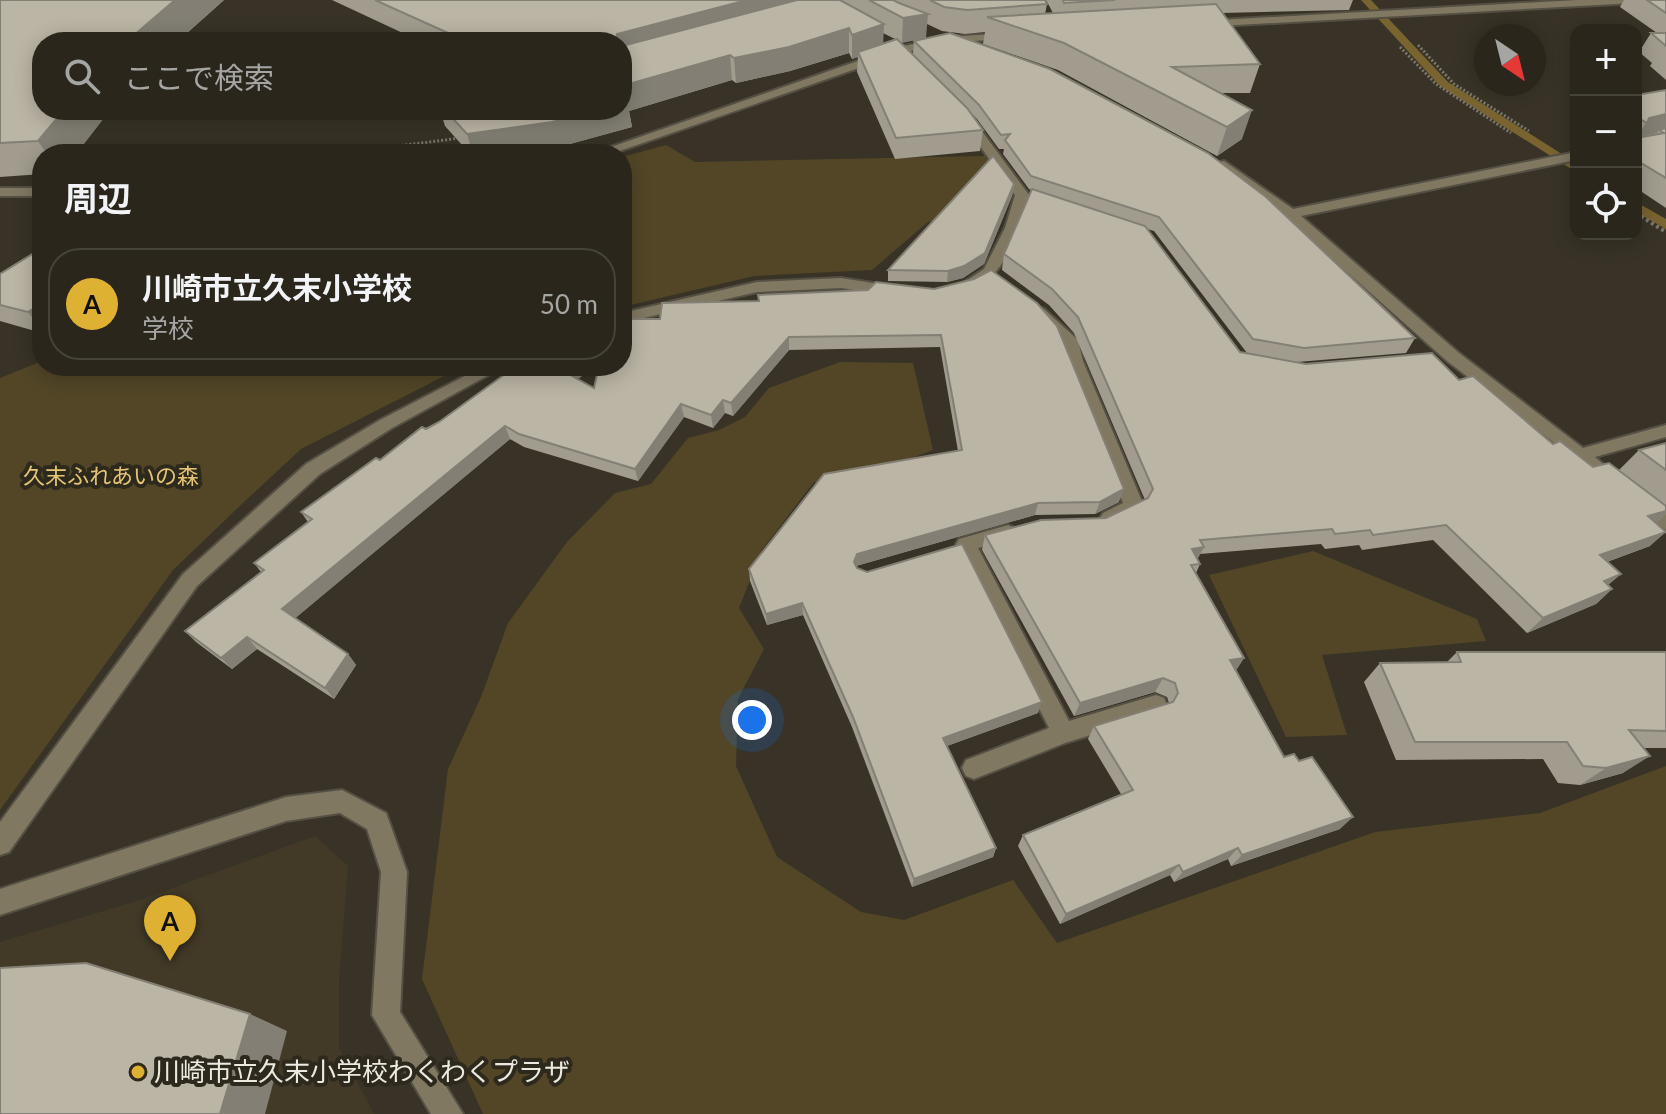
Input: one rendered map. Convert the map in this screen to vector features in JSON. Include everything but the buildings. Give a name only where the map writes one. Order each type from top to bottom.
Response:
[{"type":"street","points":[[1354,0],[1367,14]]},
{"type":"street","points":[[1376,0],[1388,13]]},
{"type":"street","points":[[1195,24],[1634,0]]},
{"type":"street","points":[[918,29],[986,53]]},
{"type":"street","points":[[627,144],[899,51],[946,40],[1023,35]]},
{"type":"street","points":[[951,103],[1029,197],[1012,228],[996,277],[955,289]]},
{"type":"street","points":[[1201,154],[1257,187],[1453,357],[1666,523]]},
{"type":"street","points":[[1290,214],[1570,157]]},
{"type":"street","points":[[0,192],[32,192]]},
{"type":"street","points":[[632,316],[757,287],[841,283],[918,293]]},
{"type":"street","points":[[1026,301],[1072,344],[1075,361],[1134,506],[1099,524],[1083,524]]},
{"type":"street","points":[[1422,360],[1453,357]]},
{"type":"street","points":[[0,843],[190,580],[313,469],[386,424],[478,376]]},
{"type":"street","points":[[1580,455],[1666,431]]},
{"type":"street","points":[[1022,529],[959,546],[1063,733]]},
{"type":"street","points":[[974,768],[1063,733],[1156,705]]},
{"type":"street","points":[[0,902],[286,809],[342,801],[377,821],[394,872],[386,1015],[448,1114]]},
{"type":"path","points":[[1388,13],[1454,84],[1570,154]]},
{"type":"path","points":[[1367,14],[1436,84],[1553,161]]},
{"type":"path","points":[[412,144],[474,136]]},
{"type":"path","points":[[1642,217],[1666,232]]},
{"type":"shaded area","points":[[315,836],[348,866],[339,981],[339,1048],[374,1114],[0,1114],[0,942],[140,900]]},
{"type":"green space","points":[[666,145],[695,162],[985,156],[1003,186],[966,216],[928,222],[872,270],[754,276],[632,305],[632,154]]},
{"type":"green space","points":[[840,362],[913,363],[933,450],[848,482],[814,482],[762,550],[739,608],[764,649],[738,699],[736,766],[777,857],[861,912],[904,920],[1013,880],[1057,943],[1375,832],[1540,813],[1666,766],[1666,1114],[483,1114],[422,979],[448,769],[481,697],[508,623],[567,542],[615,493],[651,484],[688,438],[719,430],[745,417],[769,388]]},
{"type":"green space","name":"久末ふれあいの森","points":[[32,365],[32,376],[444,376],[301,449],[173,570],[0,810],[0,378]]},
{"type":"green space","points":[[1313,551],[1477,619],[1486,641],[1322,655],[1347,735],[1286,737],[1209,575]]},
{"type":"waterway","points":[[1366,0],[1444,84],[1570,164]]},
{"type":"waterway","points":[[1642,210],[1666,225]]},
{"type":"place","name":"川崎市立久末小学校","points":[[170,961]]},
{"type":"place","name":"川崎市立久末小学校わくわくプラザ","points":[[138,1072]]}]
